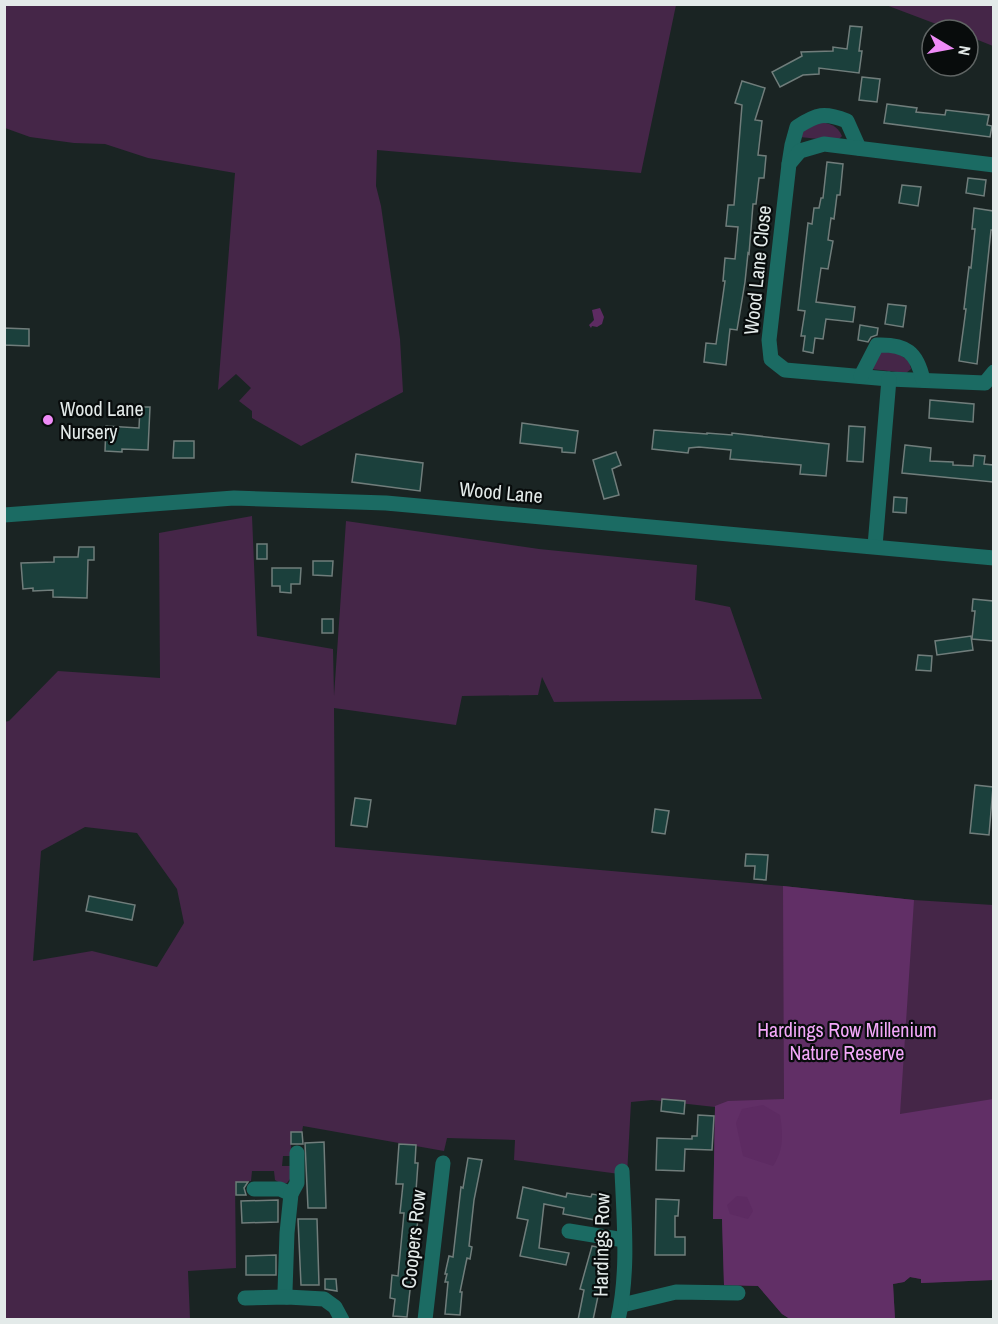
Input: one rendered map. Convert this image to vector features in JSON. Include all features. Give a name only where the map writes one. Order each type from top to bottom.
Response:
[{"type":"street","name":"Wood Lane Close","points":[[859,148],[847,121],[832,115],[815,116],[797,128],[789,164],[769,340],[771,359],[785,370],[889,379],[985,383],[993,372]]},
{"type":"street","points":[[789,164],[800,151],[824,144],[993,165]]},
{"type":"street","points":[[861,376],[877,345],[894,345],[910,352],[920,362],[923,380]]},
{"type":"street","points":[[875,546],[889,379]]},
{"type":"street","name":"Wood Lane","points":[[4,515],[234,498],[363,502],[474,510],[993,558]]},
{"type":"street","points":[[287,1297],[285,1291],[287,1233],[291,1194],[297,1183],[297,1153]]},
{"type":"street","name":"Coopers Row","points":[[425,1320],[443,1163]]},
{"type":"street","name":"Hardings Row","points":[[620,1312],[624,1240],[622,1171]]},
{"type":"street","points":[[254,1189],[280,1189],[291,1194]]},
{"type":"street","points":[[569,1231],[624,1240]]},
{"type":"street","points":[[620,1312],[676,1292],[738,1293]]},
{"type":"street","points":[[245,1298],[324,1299],[336,1307],[342,1320]]},
{"type":"green space","points":[[5,4],[676,5],[641,173],[377,150],[376,186],[381,206],[400,339],[403,392],[301,446],[252,418],[252,411],[239,401],[251,388],[236,374],[218,390],[235,173],[148,158],[105,144],[74,143],[30,137],[5,128]]},
{"type":"green space","points":[[886,5],[993,5],[993,46],[980,41],[980,18],[920,18]]},
{"type":"green space","points":[[818,122],[832,125],[842,136],[837,141],[800,137],[800,131]]},
{"type":"green space","points":[[887,346],[909,361],[911,369],[906,373],[871,369],[871,357]]},
{"type":"green space","name":"Hardings Row Millenium Nature Reserve","points":[[252,516],[257,636],[333,649],[334,696],[346,521],[539,549],[697,565],[695,600],[730,607],[762,699],[554,702],[542,677],[538,695],[462,696],[456,725],[334,708],[335,847],[783,886],[914,900],[993,905],[993,1280],[921,1283],[921,1279],[910,1277],[904,1282],[893,1284],[895,1320],[790,1319],[782,1314],[758,1286],[724,1285],[722,1219],[713,1219],[715,1107],[652,1100],[631,1102],[627,1175],[514,1160],[515,1140],[447,1138],[444,1151],[303,1126],[302,1132],[291,1133],[291,1156],[283,1156],[282,1166],[291,1166],[292,1176],[287,1183],[275,1180],[274,1171],[252,1171],[251,1181],[235,1182],[236,1268],[188,1271],[190,1319],[5,1319],[4,722],[9,721],[58,671],[160,678],[159,533]],"holes":[[[85,827],[137,833],[177,889],[184,923],[157,967],[92,951],[33,961],[41,851]]]},
{"type":"green space","name":"Hardings Row Millenium Nature Reserve","points":[[783,886],[914,900],[900,1114],[993,1099],[993,1280],[921,1283],[921,1279],[910,1277],[904,1282],[893,1284],[895,1319],[790,1319],[782,1314],[758,1286],[724,1285],[722,1219],[713,1219],[715,1106],[728,1101],[784,1099]]},
{"type":"shaded area","points":[[600,308],[604,317],[602,324],[591,328],[589,325],[594,320],[592,310]]},
{"type":"shaded area","points":[[763,1105],[780,1115],[782,1141],[773,1166],[743,1156],[736,1123],[742,1109]]},
{"type":"shaded area","points":[[737,1196],[747,1197],[753,1211],[748,1219],[730,1214],[727,1205]]},
{"type":"building","points":[[850,26],[862,27],[859,73],[819,68],[819,74],[803,75],[780,87],[772,72],[802,56],[801,52],[833,51],[833,47],[847,49]]},
{"type":"building","points":[[862,77],[880,79],[877,102],[859,100]]},
{"type":"building","points":[[742,81],[765,88],[755,120],[762,121],[758,155],[766,156],[764,178],[759,178],[756,204],[753,204],[749,254],[737,330],[730,329],[726,365],[704,362],[706,343],[716,344],[725,281],[723,281],[725,258],[735,259],[738,227],[726,226],[728,205],[734,205],[742,105],[735,103]]},
{"type":"building","points":[[887,104],[917,108],[916,112],[945,115],[946,110],[989,115],[987,125],[992,126],[990,137],[884,123]]},
{"type":"building","points":[[827,162],[843,164],[840,195],[837,195],[834,219],[831,218],[828,240],[833,241],[828,269],[821,268],[816,302],[855,307],[853,322],[826,319],[823,339],[815,338],[813,353],[803,351],[805,336],[801,336],[805,311],[798,310],[808,223],[812,224],[814,208],[819,208],[821,198],[823,198]]},
{"type":"building","points":[[968,178],[986,180],[984,196],[966,193]]},
{"type":"building","points":[[902,185],[921,187],[918,206],[899,203]]},
{"type":"building","points":[[974,208],[993,211],[993,230],[991,230],[977,364],[959,361],[975,229],[972,229]]},
{"type":"building","points":[[888,304],[906,306],[903,327],[885,324]]},
{"type":"building","points":[[860,325],[878,328],[877,335],[871,337],[868,342],[858,340]]},
{"type":"building","points":[[4,328],[29,329],[29,346],[4,345]]},
{"type":"building","points":[[930,400],[974,404],[973,422],[929,418]]},
{"type":"building","points":[[140,407],[150,407],[148,450],[105,451],[106,426],[139,428]]},
{"type":"building","points":[[522,423],[578,431],[575,453],[562,452],[562,448],[520,443]]},
{"type":"building","points":[[849,426],[865,427],[863,462],[847,461]]},
{"type":"building","points":[[654,430],[732,435],[732,433],[829,444],[826,476],[800,474],[801,465],[730,459],[731,450],[699,447],[689,448],[688,453],[652,449]]},
{"type":"building","points":[[174,441],[194,441],[194,458],[173,458]]},
{"type":"building","points":[[905,445],[931,448],[930,461],[953,462],[953,465],[973,466],[974,455],[985,456],[984,464],[993,465],[993,482],[902,473]]},
{"type":"building","points":[[616,452],[621,465],[612,469],[619,495],[604,499],[593,460]]},
{"type":"building","points":[[356,454],[423,463],[420,491],[352,482]]},
{"type":"building","points":[[894,497],[907,498],[906,513],[893,512]]},
{"type":"building","points":[[257,544],[267,544],[267,559],[257,559]]},
{"type":"building","points":[[79,547],[94,547],[94,560],[88,560],[87,598],[53,597],[53,590],[23,589],[21,563],[54,562],[54,557],[78,557]]},
{"type":"building","points":[[313,561],[333,561],[332,576],[313,575]]},
{"type":"building","points":[[272,568],[301,568],[300,584],[291,584],[291,593],[280,592],[280,586],[272,586]]},
{"type":"building","points":[[973,599],[993,601],[993,641],[972,639],[975,611],[972,611]]},
{"type":"building","points":[[322,619],[333,619],[333,633],[322,633]]},
{"type":"building","points":[[971,636],[973,650],[937,655],[935,641]]},
{"type":"building","points":[[918,655],[932,656],[931,671],[916,670]]},
{"type":"building","points":[[975,785],[993,787],[989,835],[970,833]]},
{"type":"building","points":[[355,798],[371,800],[367,827],[351,825]]},
{"type":"building","points":[[655,809],[669,811],[665,834],[652,832]]},
{"type":"building","points":[[746,854],[768,855],[766,880],[754,879],[755,866],[745,866]]},
{"type":"building","points":[[89,896],[135,905],[132,920],[86,911]]},
{"type":"building","points":[[662,1099],[685,1101],[684,1114],[661,1111]]},
{"type":"building","points":[[698,1115],[714,1116],[712,1150],[685,1149],[684,1171],[656,1170],[657,1138],[692,1139],[692,1136],[697,1136]]},
{"type":"building","points":[[291,1132],[302,1132],[303,1144],[291,1144]]},
{"type":"building","points":[[324,1142],[326,1208],[308,1208],[305,1143]]},
{"type":"building","points":[[399,1144],[416,1145],[415,1163],[418,1163],[416,1191],[421,1192],[407,1317],[393,1316],[395,1299],[390,1298],[392,1275],[398,1276],[404,1213],[400,1213],[403,1184],[396,1184]]},
{"type":"building","points":[[468,1158],[482,1160],[474,1200],[469,1246],[472,1247],[470,1259],[467,1258],[460,1292],[462,1292],[460,1315],[445,1314],[448,1282],[445,1282],[447,1274],[445,1274],[449,1256],[453,1257],[461,1187],[463,1188]]},
{"type":"building","points":[[236,1182],[248,1182],[244,1188],[246,1195],[236,1195]]},
{"type":"building","points":[[523,1187],[566,1197],[567,1193],[610,1197],[606,1222],[563,1214],[564,1208],[544,1204],[539,1248],[569,1253],[566,1265],[520,1256],[528,1220],[517,1218]]},
{"type":"building","points":[[656,1199],[679,1200],[678,1216],[675,1216],[675,1237],[685,1237],[685,1255],[655,1255]]},
{"type":"building","points":[[278,1200],[278,1222],[242,1223],[241,1201]]},
{"type":"building","points":[[298,1219],[317,1219],[319,1285],[301,1285]]},
{"type":"building","points":[[592,1246],[608,1249],[593,1320],[578,1320],[584,1290],[580,1289]]},
{"type":"building","points":[[276,1255],[276,1275],[246,1275],[246,1256]]},
{"type":"building","points":[[325,1279],[336,1279],[337,1291],[325,1289]]},
{"type":"place","name":"Wood Lane Nursery","points":[[48,420]]}]
